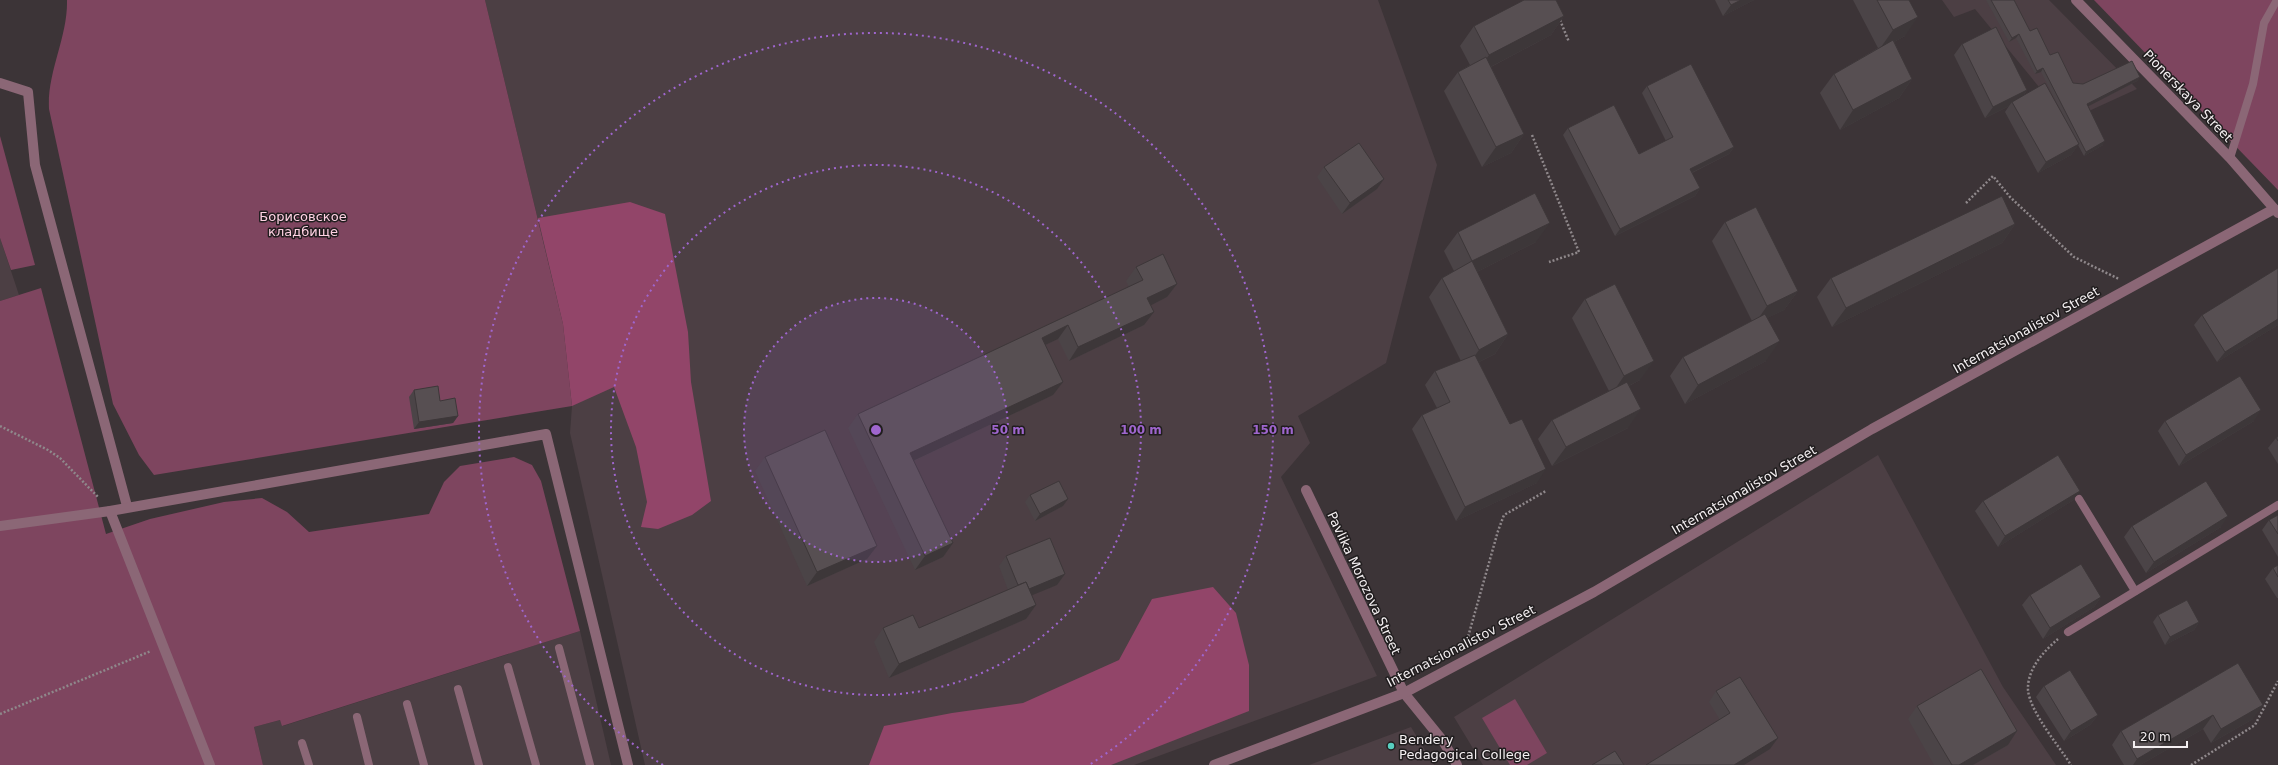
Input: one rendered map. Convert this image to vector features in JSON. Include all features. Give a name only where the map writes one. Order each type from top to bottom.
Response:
[{"type":"street","name":"Pionerskaya Street","points":[[2076,0],[2230,158],[2276,211]]},
{"type":"street","points":[[0,83],[28,92],[34,165],[127,506]]},
{"type":"street","name":"Internatsionalistov Street","points":[[1214,765],[1404,692],[1594,592],[1872,429],[2134,286],[2276,211]]},
{"type":"street","points":[[0,526],[110,511],[127,506],[546,434],[628,765]]},
{"type":"street","name":"Pavlika Morozova Street","points":[[1306,490],[1404,692],[1443,741],[1457,765]]},
{"type":"street","points":[[110,511],[210,765]]},
{"type":"lane","points":[[2230,158],[2253,84],[2264,23],[2276,0]]},
{"type":"lane","points":[[2079,499],[2136,591]]},
{"type":"lane","points":[[2068,632],[2278,505]]},
{"type":"lane","points":[[560,648],[590,765]]},
{"type":"lane","points":[[508,667],[536,765]]},
{"type":"lane","points":[[458,689],[479,765]]},
{"type":"lane","points":[[407,704],[424,765]]},
{"type":"lane","points":[[357,717],[369,765]]},
{"type":"lane","points":[[302,743],[309,765]]},
{"type":"path","points":[[1557,14],[1569,42]]},
{"type":"path","points":[[1532,135],[1579,252],[1549,262]]},
{"type":"path","points":[[1966,203],[1993,176],[2010,197],[2074,257],[2134,286]]},
{"type":"path","points":[[0,426],[48,450],[60,458],[110,511]]},
{"type":"path","points":[[1461,661],[1498,531],[1504,515],[1546,492]]},
{"type":"path","points":[[2068,632],[2043,652],[2031,675],[2028,690],[2036,710],[2071,765]]},
{"type":"path","points":[[0,714],[164,645]]},
{"type":"path","points":[[2191,765],[2255,725],[2278,681]]},
{"type":"shaded area","points":[[485,0],[1378,0],[1437,165],[1386,363],[1298,416],[1310,443],[1281,477],[1377,676],[1134,765],[645,765],[570,433],[572,406],[563,324]]},
{"type":"shaded area","points":[[1942,0],[2049,0],[2137,89],[2067,121],[1975,9],[1954,17]]},
{"type":"shaded area","points":[[630,202],[665,214],[688,332],[691,382],[711,501],[692,515],[658,529],[641,527],[647,502],[636,447],[614,387],[572,406],[563,324],[538,218]]},
{"type":"shaded area","points":[[0,238],[19,295],[0,301]]},
{"type":"shaded area","points":[[1878,455],[2003,687],[2056,765],[1483,765],[1454,717]]},
{"type":"shaded area","points":[[1213,587],[1236,613],[1249,665],[1249,711],[1111,765],[869,765],[884,726],[952,713],[1023,703],[1119,660],[1152,599]]},
{"type":"shaded area","points":[[580,631],[611,765],[263,765],[254,727],[280,720],[283,726]]},
{"type":"shaded area","name":"Bendery Pedagogical College","points":[[1411,727],[1434,765],[1309,765]]},
{"type":"green space","name":"Борисовское кладбище","points":[[67,0],[485,0],[563,324],[572,406],[154,475],[139,455],[113,404],[49,109],[51,82],[64,27]]},
{"type":"green space","points":[[2094,0],[2278,0],[2278,190]]},
{"type":"green space","points":[[0,136],[35,265],[11,270],[0,238]]},
{"type":"green space","points":[[41,288],[106,534],[150,519],[224,502],[262,498],[287,512],[309,532],[429,514],[444,482],[460,466],[514,457],[532,465],[541,481],[580,631],[282,726],[280,720],[254,727],[263,765],[0,765],[0,301]]},
{"type":"green space","points":[[1515,699],[1547,753],[1527,765],[1510,765],[1482,718]]},
{"type":"building","points":[[1524,0],[1556,0],[1564,16],[1489,55],[1474,26]]},
{"type":"building","points":[[1728,0],[1741,0],[1731,5]]},
{"type":"building","points":[[1877,0],[1909,0],[1918,17],[1893,30]]},
{"type":"building","points":[[1991,0],[2014,0],[2030,31],[2037,28],[2050,55],[2058,52],[2073,83],[2083,84],[2132,61],[2140,77],[2087,104],[2105,141],[2086,152],[2043,68],[2037,71],[2019,34],[2012,38]]},
{"type":"building","points":[[1996,27],[2027,90],[1993,107],[1962,44]]},
{"type":"building","points":[[1893,40],[1912,79],[1853,110],[1834,74]]},
{"type":"building","points":[[1486,57],[1524,134],[1496,147],[1458,72]]},
{"type":"building","points":[[1691,64],[1734,147],[1690,169],[1700,188],[1620,229],[1568,128],[1614,105],[1639,154],[1673,137],[1647,86]]},
{"type":"building","points":[[2045,83],[2079,144],[2046,162],[2012,102]]},
{"type":"building","points":[[1359,143],[1384,179],[1350,203],[1324,167]]},
{"type":"building","points":[[1535,193],[1550,223],[1472,261],[1458,232]]},
{"type":"building","points":[[2002,196],[2015,224],[1846,308],[1831,278]]},
{"type":"building","points":[[1756,207],[1798,291],[1767,306],[1725,222]]},
{"type":"building","points":[[1163,254],[1177,284],[1147,298],[1154,312],[1078,347],[1068,325],[1042,338],[1063,382],[910,453],[953,543],[925,556],[858,414],[1143,280],[1136,267]]},
{"type":"building","points":[[1472,261],[1508,334],[1479,350],[1442,278]]},
{"type":"building","points":[[2278,268],[2278,319],[2225,352],[2202,315]]},
{"type":"building","points":[[1615,284],[1654,361],[1624,376],[1585,299]]},
{"type":"building","points":[[1765,314],[1780,341],[1698,385],[1683,357]]},
{"type":"building","points":[[1475,355],[1510,424],[1522,419],[1546,469],[1465,507],[1422,415],[1450,402],[1435,371]]},
{"type":"building","points":[[2240,376],[2261,410],[2186,455],[2165,421]]},
{"type":"building","points":[[1627,382],[1641,409],[1566,447],[1552,420]]},
{"type":"building","points":[[438,386],[440,401],[455,398],[458,416],[419,422],[414,390]]},
{"type":"building","points":[[825,430],[877,546],[817,572],[765,457]]},
{"type":"building","points":[[2058,455],[2080,491],[2005,536],[1983,501]]},
{"type":"building","points":[[1059,481],[1068,499],[1040,514],[1030,495]]},
{"type":"building","points":[[2206,481],[2228,516],[2154,562],[2132,526]]},
{"type":"building","points":[[2278,515],[2278,534],[2269,520]]},
{"type":"building","points":[[1050,538],[1065,574],[1029,589],[1026,582],[1018,585],[1006,556]]},
{"type":"building","points":[[2081,564],[2101,597],[2050,628],[2030,595]]},
{"type":"building","points":[[2278,565],[2278,577],[2273,568]]},
{"type":"building","points":[[1026,582],[1036,605],[899,664],[883,628],[913,615],[919,628]]},
{"type":"building","points":[[2187,600],[2199,622],[2170,637],[2158,615]]},
{"type":"building","points":[[2238,663],[2263,705],[2221,729],[2213,715],[2137,759],[2121,731]]},
{"type":"building","points":[[1981,669],[2017,731],[1959,765],[1952,765],[1917,706]]},
{"type":"building","points":[[2070,670],[2098,715],[2071,731],[2044,686]]},
{"type":"building","points":[[1740,677],[1778,738],[1734,765],[1646,765],[1730,713],[1716,691]]},
{"type":"building","points":[[1615,751],[1624,765],[1592,765]]},
{"type":"place","name":"Bendery Pedagogical College","points":[[1391,746]]}]
